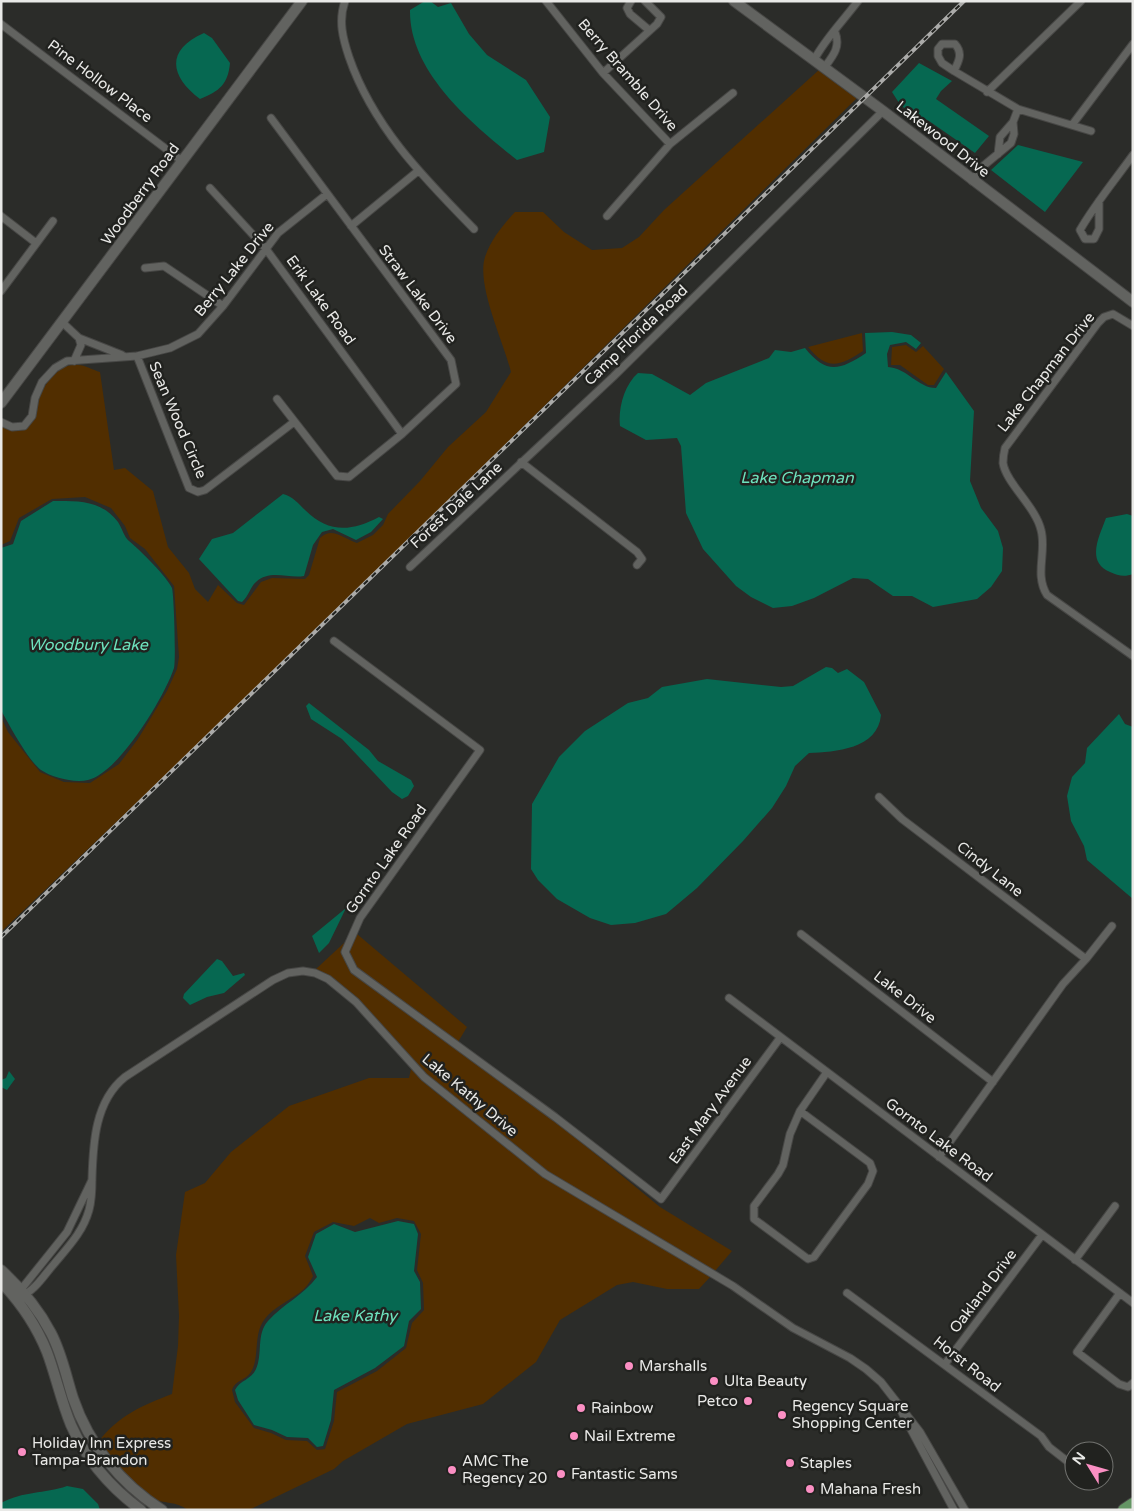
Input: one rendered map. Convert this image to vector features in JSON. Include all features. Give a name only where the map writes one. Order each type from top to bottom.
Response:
[{"type":"highway","points":[[1124,1510],[1133,1504]]},
{"type":"street","name":"Woodberry Road","points":[[1,403],[63,323],[302,1]]},
{"type":"street","points":[[346,1],[342,18],[342,36],[358,81],[384,126],[418,170],[474,229]]},
{"type":"street","name":"Berry Bramble Drive","points":[[546,1],[603,73],[670,144]]},
{"type":"street","points":[[631,1],[627,8],[630,14],[649,30]]},
{"type":"street","points":[[603,73],[657,24],[661,17],[645,1]]},
{"type":"street","name":"Lakewood Drive","points":[[734,1],[883,111],[972,181],[1133,302]]},
{"type":"street","points":[[814,60],[827,39],[836,32],[858,1]]},
{"type":"street","points":[[987,92],[1081,1]]},
{"type":"street","name":"Pine Hollow Place","points":[[1,24],[182,161]]},
{"type":"street","points":[[824,68],[836,50],[839,40],[836,32]]},
{"type":"street","points":[[1072,125],[1133,44]]},
{"type":"street","points":[[954,71],[1018,109],[1091,130]]},
{"type":"street","points":[[607,216],[670,144],[733,93]]},
{"type":"street","points":[[998,154],[1000,137],[1013,122],[1018,109]]},
{"type":"street","name":"Camp Florida Road","points":[[521,462],[620,370],[883,111]]},
{"type":"street","name":"Straw Lake Drive","points":[[271,118],[451,360],[456,384],[402,434],[349,477],[337,476],[277,399]]},
{"type":"street","points":[[972,181],[982,167],[1011,143],[1014,134],[1013,122]]},
{"type":"street","points":[[1099,201],[1099,229],[1094,239],[1085,239],[1080,230],[1099,201],[1133,156]]},
{"type":"street","points":[[351,226],[418,170]]},
{"type":"street","name":"Erik Lake Road","points":[[210,188],[266,249],[402,434]]},
{"type":"street","name":"Berry Lake Drive","points":[[1,422],[12,427],[24,426],[32,416],[35,398],[42,382],[55,368],[67,361],[137,356],[170,348],[198,334],[223,306],[278,233],[327,194]]},
{"type":"street","points":[[1,216],[36,243]]},
{"type":"street","points":[[1,291],[54,221]]},
{"type":"street","points":[[145,268],[164,266],[223,306]]},
{"type":"street","name":"Lake Chapman Drive","points":[[1133,326],[1113,314],[1104,317],[1005,448],[1003,463],[1007,475],[1029,504],[1042,531],[1041,586],[1047,595],[1133,656]]},
{"type":"street","name":"Berry Lake Drive","points":[[63,323],[79,338],[127,357]]},
{"type":"street","points":[[74,361],[81,345],[79,338]]},
{"type":"street","name":"Sean Wood Circle","points":[[137,356],[189,488],[198,492],[205,490],[294,422]]},
{"type":"street","points":[[521,462],[637,552],[642,558],[637,565]]},
{"type":"street","name":"Forest Dale Lane","points":[[410,567],[521,462]]},
{"type":"street","name":"Gornto Lake Road","points":[[334,641],[480,750],[360,918],[345,952],[354,970],[555,1117],[661,1199]]},
{"type":"street","name":"Cindy Lane","points":[[880,797],[902,819],[1086,959]]},
{"type":"street","points":[[939,1157],[1063,984],[1112,926]]},
{"type":"street","name":"Lake Drive","points":[[801,934],[993,1082]]},
{"type":"street","name":"Lake Kathy Drive","points":[[23,1291],[72,1224],[92,1180],[100,1112],[108,1095],[118,1083],[281,976],[295,971],[315,972],[328,979],[356,1002],[424,1077],[545,1174],[733,1286],[793,1328],[850,1358],[881,1382],[920,1432],[965,1510]]},
{"type":"street","name":"Gornto Lake Road","points":[[729,998],[1133,1303]]},
{"type":"street","name":"East Mary Avenue","points":[[661,1199],[780,1038]]},
{"type":"street","points":[[800,1111],[870,1163],[873,1171],[868,1184],[814,1257],[808,1259],[754,1219],[753,1215],[754,1206],[783,1165],[790,1134],[800,1111],[827,1072]]},
{"type":"street","points":[[1075,1260],[1115,1206]]},
{"type":"street","name":"Oakland Drive","points":[[945,1364],[1042,1236]]},
{"type":"street","points":[[1,1270],[23,1291],[52,1334],[78,1410],[97,1447],[121,1477],[162,1510]]},
{"type":"street","points":[[1,1282],[15,1298],[46,1349],[65,1410],[82,1446],[109,1482],[140,1510]]},
{"type":"street","points":[[15,1298],[23,1291]]},
{"type":"street","name":"Horst Road","points":[[847,1293],[1041,1436],[1049,1447],[1064,1459]]},
{"type":"street","points":[[1120,1293],[1077,1352],[1119,1384],[1128,1387],[1133,1383]]},
{"type":"street","name":"Lake Kathy Drive","points":[[898,1404],[903,1418],[954,1510]]},
{"type":"shaded area","points":[[820,69],[858,97],[284,662],[1,932],[1,717],[8,732],[40,772],[64,782],[90,783],[119,764],[138,739],[167,691],[177,669],[179,657],[174,586],[145,549],[130,538],[125,526],[111,508],[85,497],[52,499],[19,518],[10,541],[1,545],[1,426],[13,431],[27,428],[34,418],[45,387],[53,375],[65,367],[81,365],[100,372],[114,470],[125,468],[153,491],[168,547],[189,573],[195,589],[208,602],[218,585],[237,603],[244,605],[261,582],[272,578],[305,579],[309,575],[320,538],[329,533],[334,533],[357,543],[373,535],[383,525],[388,514],[420,481],[448,447],[486,412],[511,372],[487,298],[483,269],[485,257],[494,238],[515,212],[543,212],[564,232],[592,250],[622,248],[639,237],[664,210]]},
{"type":"shaded area","points":[[862,333],[863,351],[840,363],[827,363],[821,360],[808,347]]},
{"type":"shaded area","points":[[906,345],[916,352],[923,346],[944,369],[934,385],[928,385],[900,365],[891,365],[892,347]]},
{"type":"shaded area","points":[[357,934],[467,1027],[458,1042],[357,968],[349,952]]},
{"type":"shaded area","points":[[345,942],[342,953],[352,973],[553,1119],[660,1207],[732,1251],[715,1271],[547,1171],[426,1075],[353,994],[330,976],[316,969]]},
{"type":"shaded area","points":[[411,1069],[433,1090],[544,1177],[711,1276],[699,1289],[667,1289],[633,1282],[617,1285],[560,1320],[536,1362],[483,1404],[407,1424],[343,1461],[334,1469],[249,1510],[188,1510],[179,1505],[151,1498],[129,1480],[99,1441],[106,1432],[132,1412],[172,1394],[178,1346],[179,1316],[176,1255],[185,1192],[205,1183],[231,1152],[289,1106],[369,1078],[409,1078]],"holes":[[[370,1218],[379,1223],[397,1218],[414,1221],[421,1234],[417,1270],[423,1283],[424,1310],[412,1323],[406,1348],[377,1371],[337,1392],[334,1421],[325,1449],[317,1450],[307,1441],[286,1440],[254,1428],[235,1402],[232,1390],[235,1384],[249,1375],[254,1366],[259,1333],[264,1320],[273,1311],[304,1289],[312,1278],[313,1276],[305,1256],[314,1232],[333,1222],[354,1226]]]},
{"type":"water","points":[[425,1],[430,1],[438,7],[451,3],[469,34],[487,55],[526,80],[550,117],[544,152],[517,160],[481,130],[446,95],[420,55],[412,33],[410,10]]},
{"type":"water","points":[[204,33],[212,38],[230,63],[225,82],[222,86],[200,99],[182,82],[176,64],[183,47]]},
{"type":"water","points":[[919,63],[952,81],[941,91],[936,99],[989,136],[975,153],[929,121],[901,106],[892,92]]},
{"type":"water","points":[[1018,145],[1083,162],[1045,212],[991,170]]},
{"type":"water","name":"Lake Chapman","points":[[892,332],[911,335],[921,343],[916,349],[906,342],[890,345],[887,354],[888,367],[901,371],[924,385],[936,388],[946,372],[974,411],[970,481],[981,508],[998,531],[1003,548],[1002,571],[991,587],[977,599],[933,607],[912,596],[893,596],[868,579],[853,578],[814,598],[792,606],[773,608],[751,597],[736,586],[703,549],[686,513],[681,446],[677,438],[646,440],[620,426],[621,405],[629,384],[638,373],[652,374],[690,395],[706,383],[769,358],[775,350],[791,352],[805,348],[826,366],[840,366],[866,353],[865,333]]},
{"type":"water","points":[[283,494],[295,500],[314,518],[331,526],[349,527],[369,522],[379,517],[383,519],[371,532],[356,540],[333,529],[322,532],[313,545],[304,576],[273,575],[261,578],[254,584],[242,602],[238,601],[199,559],[212,539],[233,533]]},
{"type":"water","name":"Woodbury Lake","points":[[53,501],[89,503],[104,509],[118,522],[127,539],[165,578],[173,593],[175,663],[169,681],[151,714],[126,749],[100,774],[82,781],[64,779],[41,770],[25,751],[1,710],[1,548],[13,544],[21,521]]},
{"type":"water","points":[[1127,514],[1133,516],[1133,574],[1122,576],[1102,568],[1098,562],[1096,548],[1106,518]]},
{"type":"water","points":[[826,667],[832,668],[838,673],[847,669],[864,682],[881,715],[878,726],[864,742],[854,746],[842,750],[809,753],[795,766],[786,786],[772,808],[743,841],[697,888],[666,914],[635,923],[611,925],[590,918],[557,899],[538,880],[531,869],[532,804],[559,757],[585,731],[628,703],[648,698],[662,687],[707,679],[781,687],[793,686]]},
{"type":"water","points":[[309,703],[369,750],[378,761],[411,780],[414,786],[408,796],[402,799],[392,792],[342,739],[311,719],[306,706]]},
{"type":"water","points":[[1119,714],[1125,724],[1133,727],[1133,899],[1087,860],[1084,846],[1071,821],[1067,796],[1072,777],[1085,763],[1087,748]]},
{"type":"water","points":[[346,908],[329,943],[319,953],[312,936]]},
{"type":"water","points":[[217,959],[222,961],[233,976],[244,973],[245,975],[224,993],[207,997],[190,1005],[183,998],[184,994]]},
{"type":"water","points":[[9,1071],[15,1079],[7,1090],[1,1087],[1,1080],[6,1078]]},
{"type":"water","name":"Lake Kathy","points":[[398,1221],[414,1224],[418,1234],[414,1271],[420,1282],[421,1309],[409,1321],[404,1346],[375,1368],[334,1390],[331,1420],[323,1446],[317,1447],[308,1438],[287,1437],[254,1425],[238,1400],[235,1390],[256,1369],[264,1326],[280,1309],[306,1289],[317,1277],[308,1257],[316,1234],[334,1224],[355,1232]]},
{"type":"water","points":[[67,1486],[83,1489],[98,1504],[100,1510],[1,1510],[1,1503],[17,1496]]},
{"type":"railway","points":[[1,937],[964,1]]},
{"type":"place","name":"Marshalls","points":[[629,1366]]},
{"type":"place","name":"Ulta Beauty","points":[[714,1381]]},
{"type":"place","name":"Petco","points":[[748,1401]]},
{"type":"place","name":"Rainbow","points":[[581,1408]]},
{"type":"place","name":"Regency Square Shopping Center","points":[[782,1415]]},
{"type":"place","name":"Nail Extreme","points":[[574,1436]]},
{"type":"place","name":"Holiday Inn Express Tampa-Brandon","points":[[22,1452]]},
{"type":"place","name":"Staples","points":[[790,1463]]},
{"type":"place","name":"AMC The Regency 20","points":[[452,1470]]},
{"type":"place","name":"Fantastic Sams","points":[[561,1474]]},
{"type":"place","name":"Mahana Fresh","points":[[810,1489]]}]
